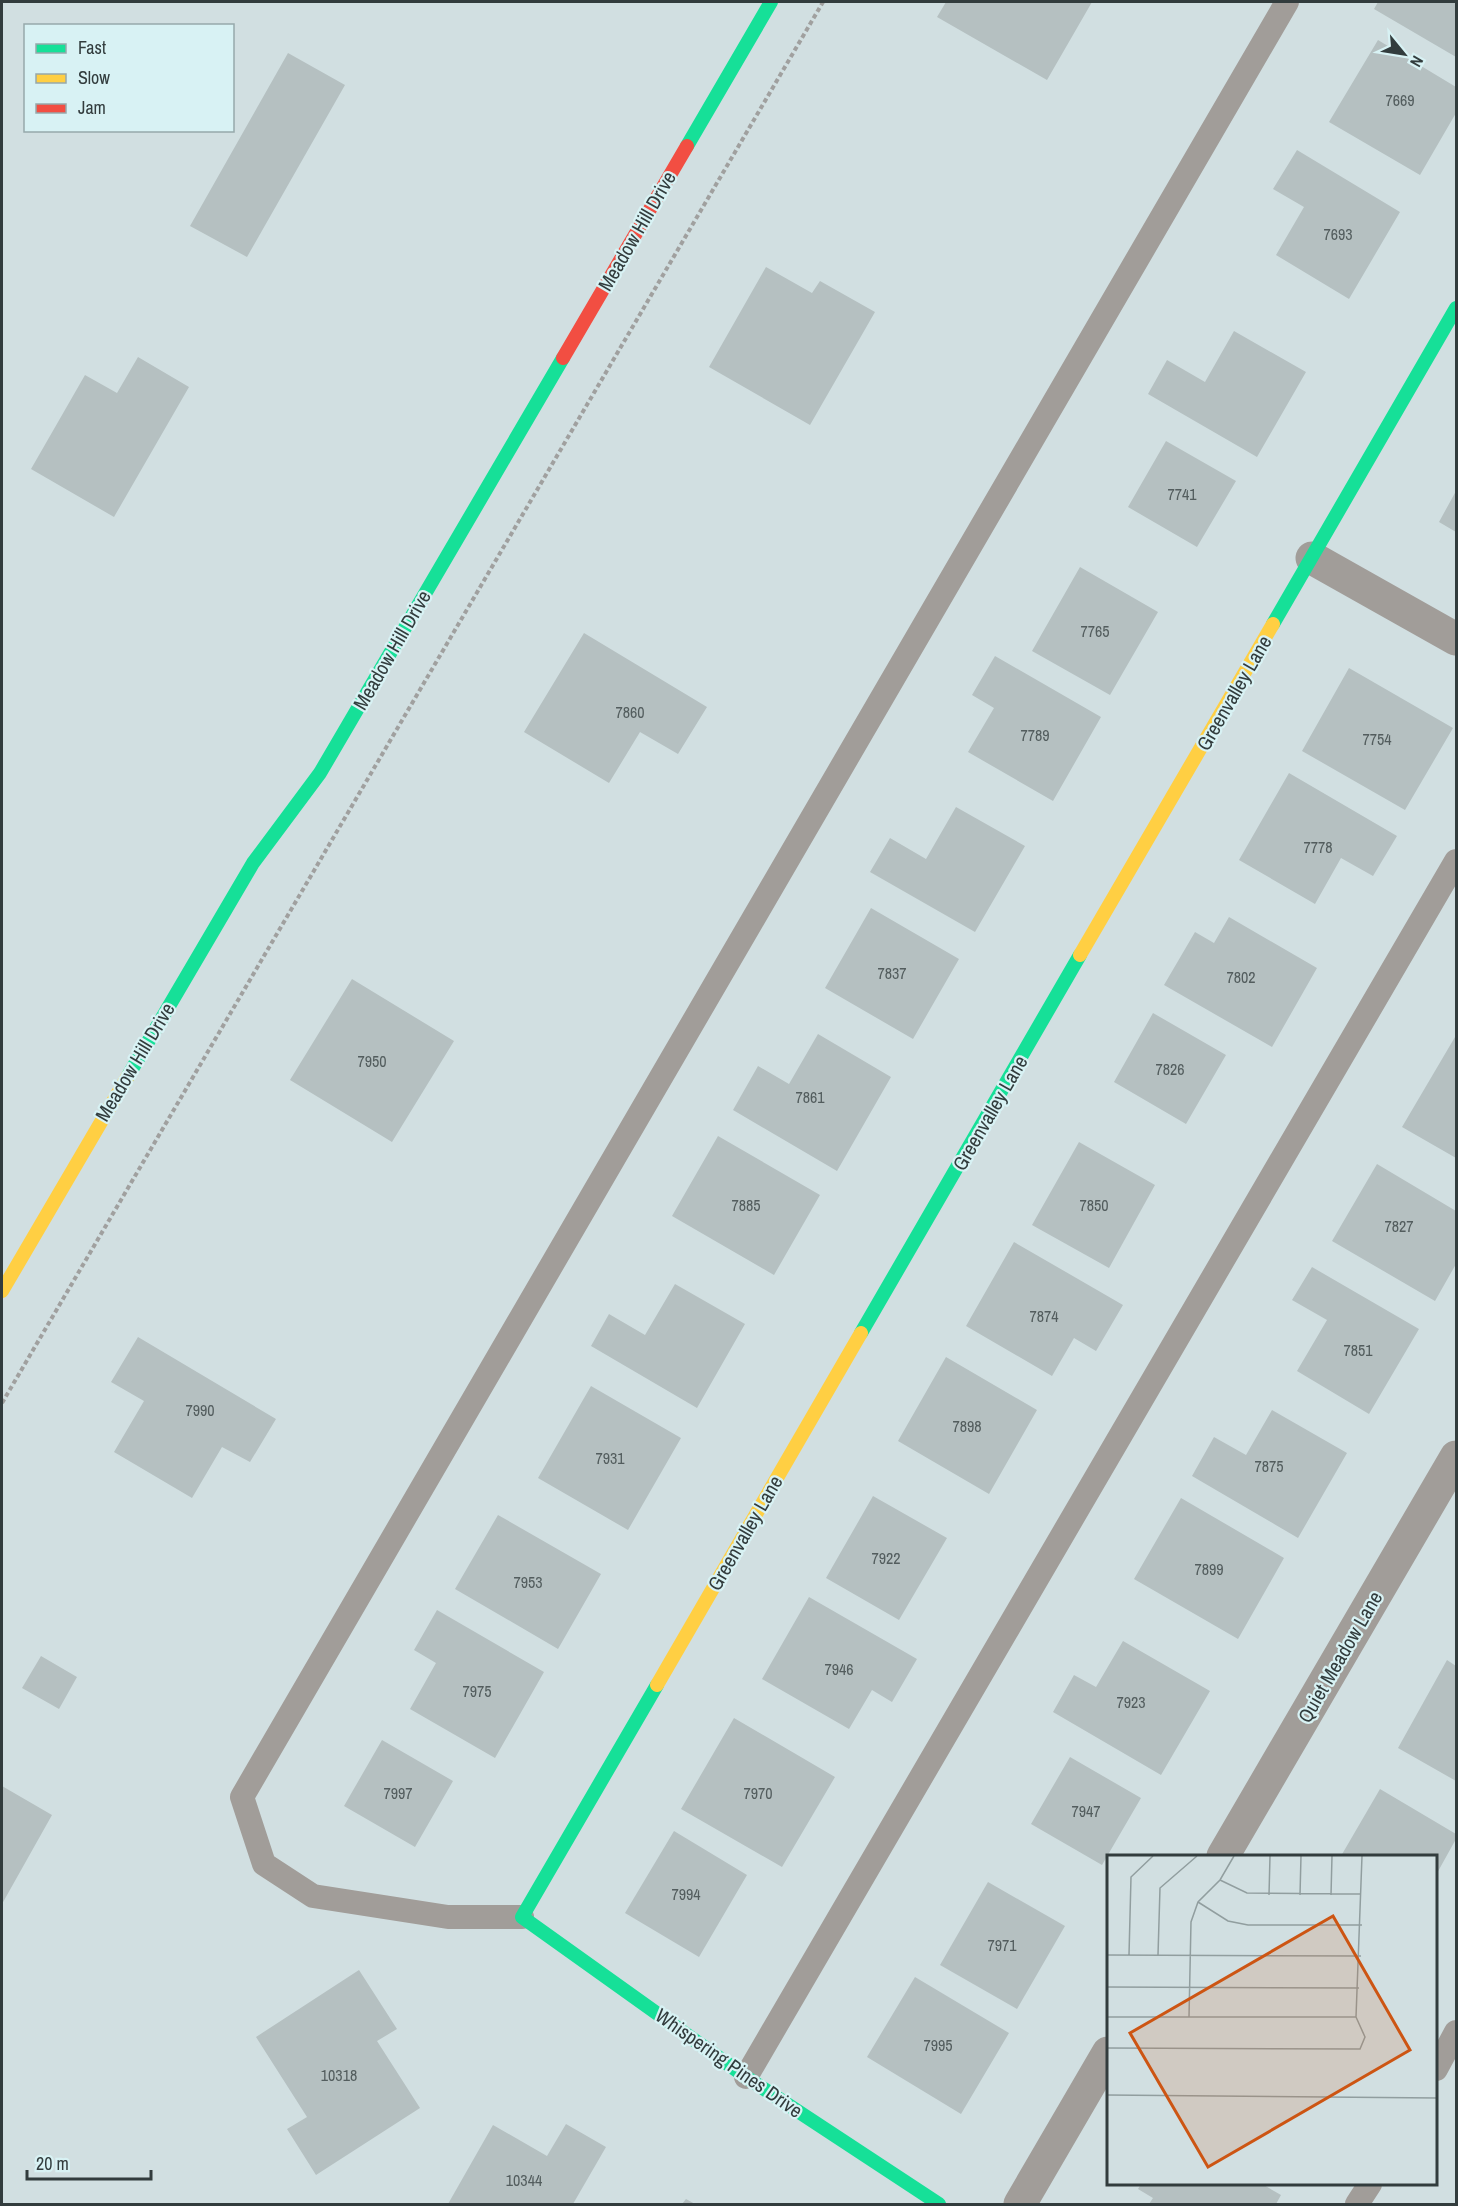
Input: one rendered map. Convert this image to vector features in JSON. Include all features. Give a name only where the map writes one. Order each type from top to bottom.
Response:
[{"type":"street","name":"Meadow Hill Drive","points":[[2,1292],[253,863],[320,773],[771,2]]},
{"type":"street","name":"Greenvalley Lane","points":[[522,1917],[1456,309]]},
{"type":"street","points":[[1312,558],[1456,639]]},
{"type":"street","name":"Quiet Meadow Lane","points":[[1224,1855],[1456,1457]]},
{"type":"street","name":"Whispering Pines Drive","points":[[522,1917],[746,2077],[939,2205]]},
{"type":"street","points":[[1020,2205],[1107,2056]]},
{"type":"lane","points":[[522,1917],[448,1917],[313,1896],[264,1864],[242,1797],[1287,2]]},
{"type":"lane","points":[[746,2077],[1456,861]]},
{"type":"lane","points":[[1437,2067],[1456,2032]]},
{"type":"lane","points":[[1358,2205],[1369,2185]]},
{"type":"path","points":[[2,1403],[823,2]]},
{"type":"building","points":[[946,2],[1092,2],[1047,80],[937,17]]},
{"type":"building","points":[[1378,2],[1456,2],[1456,57],[1374,9]]},
{"type":"building","points":[[1378,40],[1456,87],[1456,113],[1420,175],[1329,122]]},
{"type":"building","points":[[288,53],[345,85],[247,257],[190,226]]},
{"type":"building","points":[[1297,150],[1400,212],[1349,299],[1276,255],[1304,207],[1273,189]]},
{"type":"building","points":[[766,267],[812,293],[820,281],[875,312],[810,425],[709,367]]},
{"type":"building","points":[[1234,331],[1306,372],[1257,457],[1148,394],[1167,360],[1205,382]]},
{"type":"building","points":[[138,357],[189,387],[114,517],[31,469],[85,375],[117,393]]},
{"type":"building","points":[[1166,441],[1236,481],[1197,547],[1128,507]]},
{"type":"building","points":[[1456,491],[1456,532],[1439,522]]},
{"type":"building","points":[[1080,567],[1158,612],[1110,695],[1032,651]]},
{"type":"building","points":[[584,633],[707,707],[678,754],[640,732],[609,783],[524,732]]},
{"type":"building","points":[[995,656],[1101,717],[1053,801],[968,752],[994,708],[972,695]]},
{"type":"building","points":[[1349,668],[1453,728],[1405,810],[1302,751]]},
{"type":"building","points":[[1289,773],[1397,836],[1373,876],[1341,858],[1315,904],[1239,860]]},
{"type":"building","points":[[956,807],[1025,846],[975,932],[870,872],[890,838],[926,859]]},
{"type":"building","points":[[871,908],[959,959],[913,1039],[825,988]]},
{"type":"building","points":[[1229,917],[1317,968],[1272,1047],[1164,985],[1195,932],[1214,943]]},
{"type":"building","points":[[352,979],[454,1041],[392,1142],[290,1080]]},
{"type":"building","points":[[1153,1013],[1226,1055],[1186,1124],[1114,1082]]},
{"type":"building","points":[[818,1034],[891,1077],[837,1171],[733,1110],[758,1066],[789,1084]]},
{"type":"building","points":[[1456,1038],[1456,1158],[1402,1127]]},
{"type":"building","points":[[718,1136],[820,1195],[774,1275],[672,1216]]},
{"type":"building","points":[[1079,1142],[1155,1185],[1109,1268],[1032,1225]]},
{"type":"building","points":[[1377,1164],[1456,1211],[1456,1264],[1435,1301],[1332,1241]]},
{"type":"building","points":[[1014,1242],[1123,1305],[1096,1351],[1074,1338],[1052,1376],[966,1326]]},
{"type":"building","points":[[1312,1267],[1419,1329],[1369,1414],[1297,1371],[1327,1320],[1292,1300]]},
{"type":"building","points":[[675,1284],[745,1324],[697,1408],[591,1346],[609,1314],[645,1335]]},
{"type":"building","points":[[138,1337],[276,1419],[250,1462],[222,1447],[192,1498],[114,1452],[144,1401],[111,1382]]},
{"type":"building","points":[[946,1357],[1037,1410],[989,1494],[898,1441]]},
{"type":"building","points":[[591,1386],[681,1438],[628,1530],[538,1478]]},
{"type":"building","points":[[1272,1410],[1347,1453],[1298,1538],[1192,1476],[1214,1437],[1246,1455]]},
{"type":"building","points":[[873,1496],[947,1538],[899,1620],[826,1578]]},
{"type":"building","points":[[1181,1498],[1284,1558],[1238,1639],[1134,1579]]},
{"type":"building","points":[[498,1515],[601,1574],[558,1649],[455,1589]]},
{"type":"building","points":[[809,1597],[917,1659],[892,1702],[872,1690],[849,1729],[762,1679]]},
{"type":"building","points":[[437,1610],[544,1672],[495,1758],[410,1709],[436,1663],[414,1650]]},
{"type":"building","points":[[1123,1641],[1210,1691],[1161,1775],[1053,1712],[1074,1675],[1096,1687]]},
{"type":"building","points":[[41,1656],[77,1677],[59,1709],[22,1688]]},
{"type":"building","points":[[1447,1660],[1456,1666],[1456,1781],[1398,1748]]},
{"type":"building","points":[[734,1718],[835,1777],[782,1867],[681,1809]]},
{"type":"building","points":[[382,1740],[453,1781],[415,1847],[344,1806]]},
{"type":"building","points":[[1070,1757],[1141,1798],[1102,1865],[1031,1824]]},
{"type":"building","points":[[2,1786],[52,1815],[2,1904]]},
{"type":"building","points":[[1380,1789],[1456,1834],[1456,1839],[1437,1873],[1437,1855],[1342,1855]]},
{"type":"building","points":[[674,1831],[747,1875],[699,1957],[625,1913]]},
{"type":"building","points":[[988,1882],[1065,1926],[1017,2009],[940,1965]]},
{"type":"building","points":[[359,1970],[397,2029],[377,2041],[420,2108],[316,2175],[287,2129],[307,2117],[256,2037]]},
{"type":"building","points":[[915,1977],[1009,2033],[961,2114],[867,2057]]},
{"type":"building","points":[[566,2124],[606,2147],[573,2204],[448,2204],[493,2125],[547,2156]]},
{"type":"building","points":[[1140,2185],[1264,2185],[1281,2195],[1276,2204],[1149,2204],[1153,2198],[1138,2189]]},
{"type":"building","points":[[686,2199],[695,2204],[682,2204]]},
{"type":"traffic: fast","points":[[687,146],[771,2]]},
{"type":"traffic: fast","points":[[1273,624],[1456,308]]},
{"type":"traffic: fast","points":[[128,1076],[253,863],[320,773],[563,358]]},
{"type":"traffic: fast","points":[[861,1333],[1080,955]]},
{"type":"traffic: fast","points":[[657,1685],[522,1917],[746,2077],[939,2204]]},
{"type":"traffic: slow","points":[[1080,955],[1273,624]]},
{"type":"traffic: slow","points":[[2,1291],[128,1076]]},
{"type":"traffic: slow","points":[[657,1685],[861,1333]]},
{"type":"traffic: jam","points":[[563,358],[687,146]]}]
